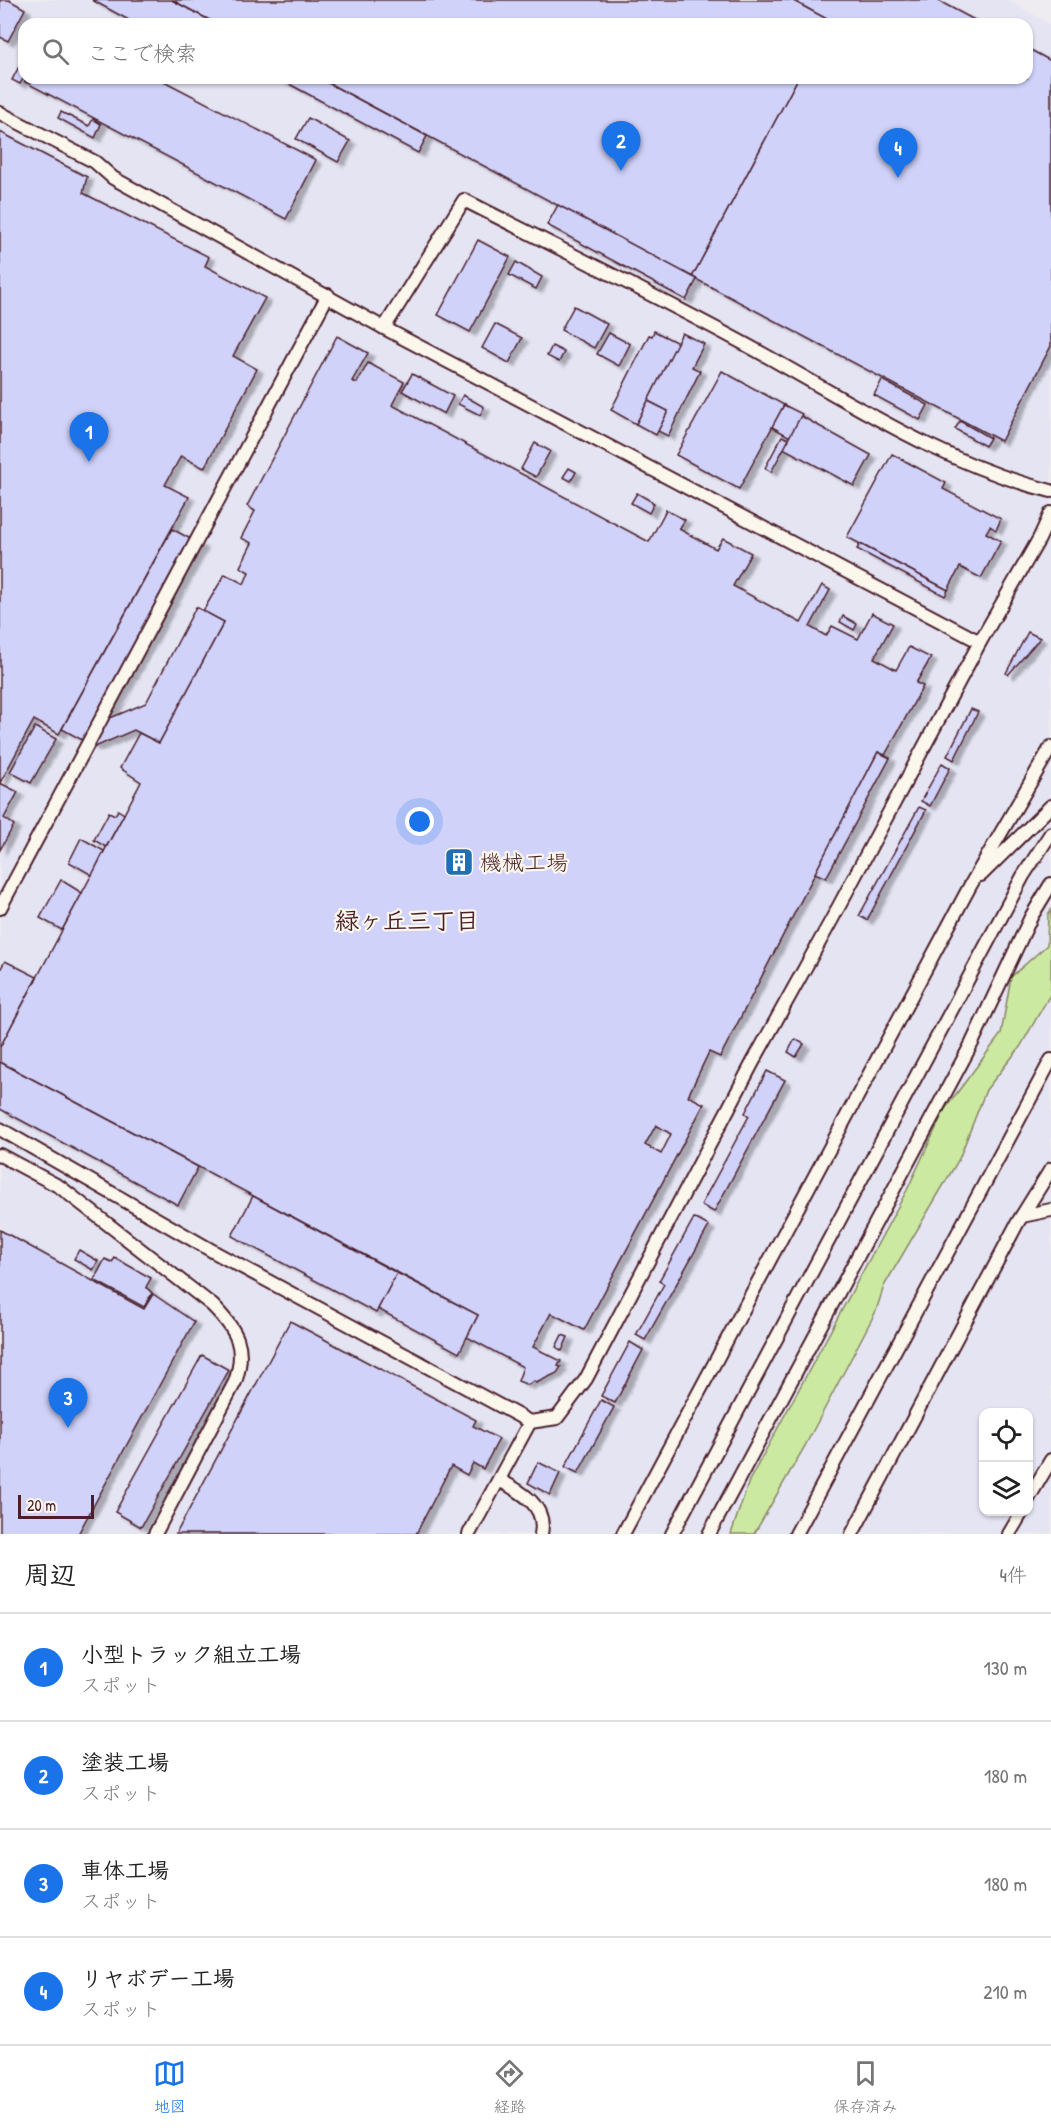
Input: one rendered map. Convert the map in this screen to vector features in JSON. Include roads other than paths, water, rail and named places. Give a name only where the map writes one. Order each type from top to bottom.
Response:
[{"type":"lane","points":[[0,113],[95,162],[113,178],[384,328],[980,642]]},
{"type":"lane","points":[[384,328],[464,200],[733,338],[921,440],[1012,481],[1051,491]]},
{"type":"lane","points":[[0,908],[328,295]]},
{"type":"lane","points":[[0,1129],[216,1253],[530,1422],[557,1418],[586,1379],[753,1062],[980,642],[1039,539],[1051,513]]},
{"type":"lane","points":[[623,1534],[970,886],[1051,747]]},
{"type":"lane","points":[[970,886],[1051,806]]},
{"type":"lane","points":[[672,1534],[1023,876],[1051,833]]},
{"type":"lane","points":[[709,1534],[972,1043],[1031,917],[1051,884]]},
{"type":"lane","points":[[796,1534],[1051,1060]]},
{"type":"lane","points":[[0,1155],[60,1187],[212,1305],[231,1324],[240,1343],[242,1363],[235,1382],[155,1534]]},
{"type":"lane","points":[[852,1534],[1022,1216],[1051,1169]]},
{"type":"lane","points":[[1022,1216],[1051,1210]]},
{"type":"lane","points":[[469,1534],[530,1422]]},
{"type":"lane","points":[[1033,1492],[1051,1460]]},
{"type":"lane","points":[[499,1480],[521,1491],[534,1503],[542,1520],[541,1534]]},
{"type":"lane","points":[[1009,1534],[1020,1516]]},
{"type":"place","name":"塗装工場","points":[[621,171]]},
{"type":"place","name":"リヤボデー工場","points":[[898,178]]},
{"type":"place","name":"小型トラック組立工場","points":[[89,462]]},
{"type":"place","name":"機械工場","points":[[459,862]]},
{"type":"place","name":"車体工場","points":[[68,1428]]},
{"type":"district","name":"緑ヶ丘三丁目","points":[[407,921]]}]
